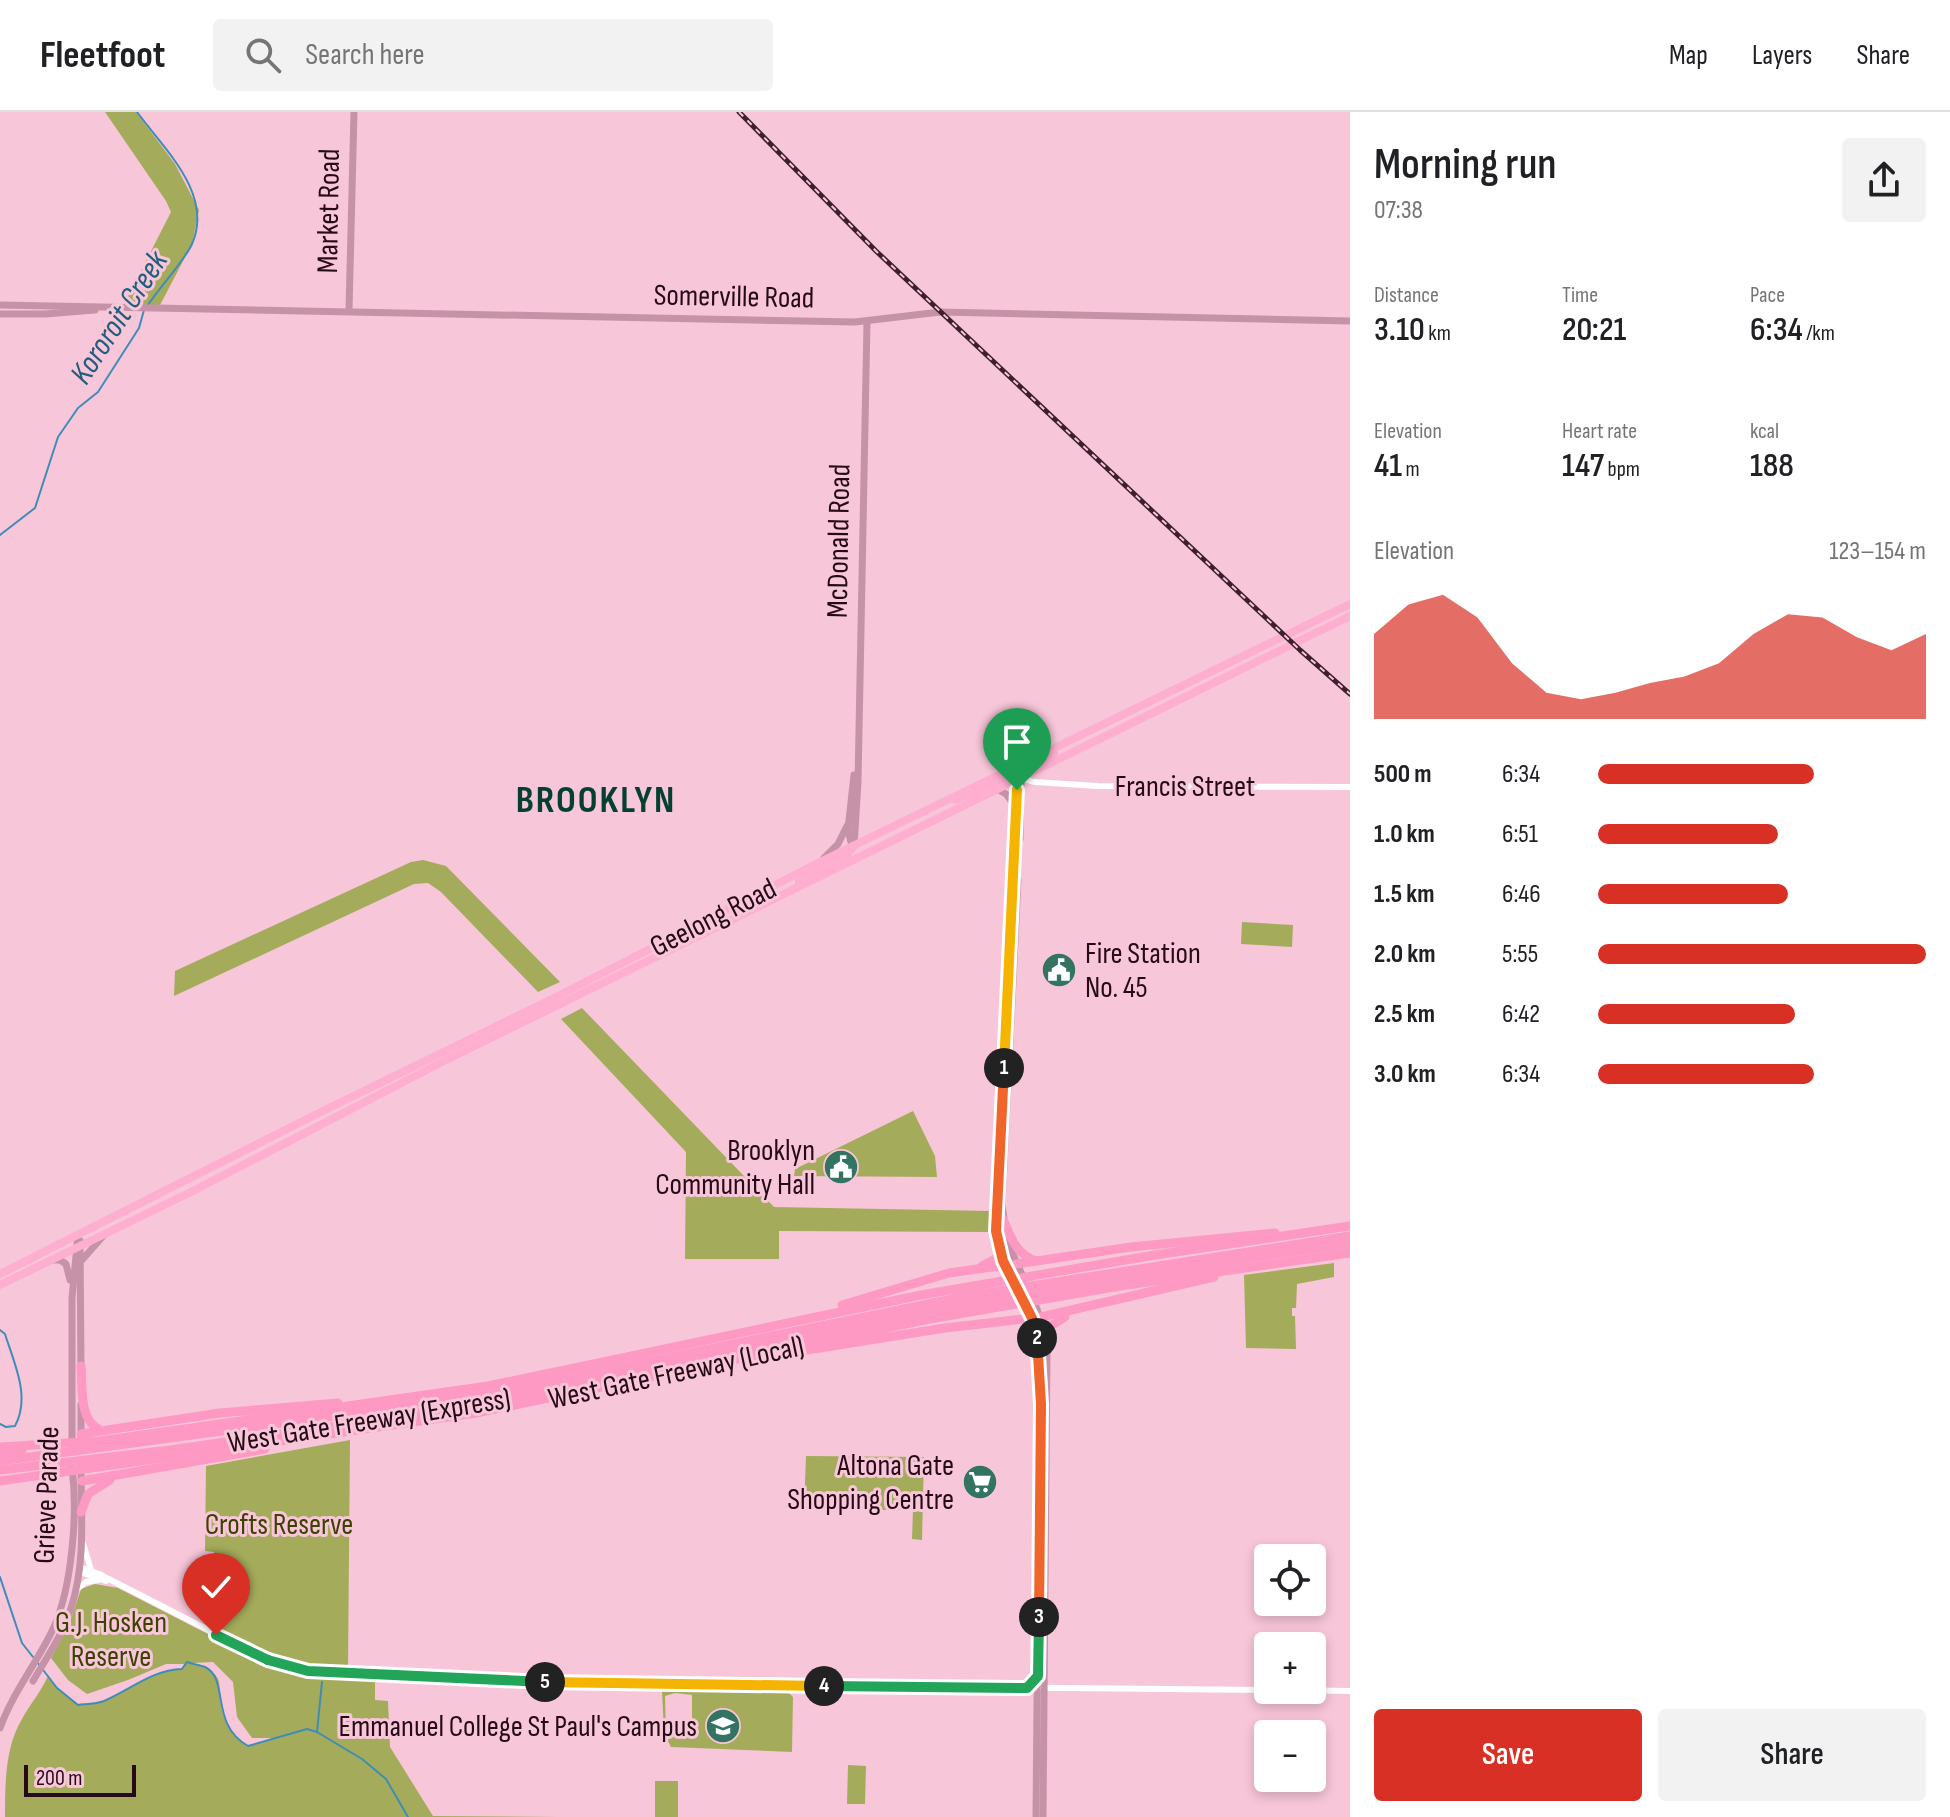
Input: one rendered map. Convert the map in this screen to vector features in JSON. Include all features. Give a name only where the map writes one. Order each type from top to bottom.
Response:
[{"type":"highway","name":"Geelong Road","points":[[0,1285],[997,789],[1021,780],[1278,646],[1297,631],[1350,604]]},
{"type":"highway","name":"Geelong Road","points":[[0,1274],[1044,751],[1350,616]]},
{"type":"highway","points":[[943,803],[965,798],[1007,777],[1021,780],[1031,764],[1110,723]]},
{"type":"highway","points":[[772,901],[783,891],[846,857],[853,846],[859,850],[879,850]]},
{"type":"highway","points":[[726,912],[731,921]]},
{"type":"highway","points":[[327,1109],[332,1118]]},
{"type":"highway","points":[[1003,1219],[1016,1247],[1025,1256],[1039,1261]]},
{"type":"highway","points":[[769,1328],[911,1284],[975,1269],[1204,1238],[1350,1226]]},
{"type":"highway","name":"West Gate Freeway (Local)","points":[[1040,1287],[1155,1255],[1350,1226]]},
{"type":"highway","name":"West Gate Freeway (Express)","points":[[0,1461],[485,1395],[1007,1293],[1350,1236]]},
{"type":"highway","name":"West Gate Freeway (Express)","points":[[1040,1287],[1350,1244]]},
{"type":"highway","points":[[975,1269],[997,1258],[1001,1252]]},
{"type":"highway","name":"West Gate Freeway (Local)","points":[[0,1476],[307,1438],[506,1408],[877,1329],[1007,1293],[1040,1287],[1264,1265],[1350,1253]]},
{"type":"highway","points":[[674,1373],[916,1332],[1036,1318],[1264,1265]]},
{"type":"highway","name":"West Gate Freeway (Local)","points":[[0,1447],[100,1441],[464,1390],[868,1305],[1007,1293]]},
{"type":"highway","name":"West Gate Freeway (Express)","points":[[0,1476],[89,1460],[480,1405],[1007,1293]]},
{"type":"highway","points":[[1044,1330],[1056,1320],[1122,1300]]},
{"type":"highway","points":[[76,1366],[85,1415],[91,1425],[100,1430]]},
{"type":"highway","points":[[77,1439],[100,1430],[220,1413],[464,1390]]},
{"type":"highway","points":[[79,1478],[226,1458],[307,1438]]},
{"type":"highway","points":[[0,1454],[100,1441]]},
{"type":"highway","points":[[81,1512],[92,1490],[136,1471]]},
{"type":"main road","name":"Market Road","points":[[349,310],[354,112]]},
{"type":"main road","name":"Somerville Road","points":[[0,305],[867,322],[940,312],[1350,321]]},
{"type":"main road","name":"Somerville Road","points":[[0,314],[82,312],[116,306]]},
{"type":"main road","name":"McDonald Road","points":[[853,846],[848,839],[854,809],[857,761],[867,322]]},
{"type":"main road","points":[[1047,783],[1045,773],[1049,764]]},
{"type":"main road","points":[[1021,780],[1057,785]]},
{"type":"main road","points":[[1021,780],[1057,785]]},
{"type":"main road","points":[[1021,780],[996,1224],[1001,1252],[1011,1265],[1044,1330],[1043,1817]]},
{"type":"main road","name":"Francis Street","points":[[1057,785],[1350,787]]},
{"type":"main road","points":[[997,789],[1019,808],[1003,1219],[1011,1265]]},
{"type":"main road","points":[[820,862],[838,844],[852,822],[860,832],[870,837]]},
{"type":"main road","points":[[78,1235],[78,1248]]},
{"type":"main road","points":[[81,1262],[104,1235]]},
{"type":"main road","name":"Grieve Parade","points":[[76,1298],[81,1262],[78,1248]]},
{"type":"main road","name":"Grieve Parade","points":[[33,1681],[68,1616],[80,1570],[76,1366],[78,1248]]},
{"type":"main road","points":[[53,1260],[63,1261],[67,1266],[76,1298]]},
{"type":"main road","points":[[1036,1318],[1044,1430]]},
{"type":"main road","name":"Grieve Parade","points":[[0,1728],[59,1614],[70,1567],[79,1478],[76,1366]]},
{"type":"main road","points":[[81,1535],[91,1570]]},
{"type":"main road","points":[[70,1567],[117,1584]]},
{"type":"main road","points":[[80,1570],[91,1570],[271,1662],[308,1671],[562,1683],[1254,1690]]},
{"type":"main road","points":[[77,1589],[86,1582],[102,1580]]},
{"type":"main road","points":[[1027,1688],[1041,1676]]},
{"type":"main road","points":[[1041,1676],[1056,1688]]},
{"type":"main road","points":[[1027,1688],[1041,1701]]},
{"type":"main road","points":[[1036,1817],[1041,1701],[1056,1688]]},
{"type":"main road","points":[[1326,1691],[1350,1691]]},
{"type":"green space","points":[[105,112],[136,112],[175,164],[199,210],[192,244],[159,307],[123,306],[171,212]]},
{"type":"green space","points":[[423,860],[446,866],[560,982],[538,992],[441,892],[428,883],[414,884],[174,996],[175,971],[411,862]]},
{"type":"green space","points":[[1242,922],[1293,925],[1292,947],[1241,944]]},
{"type":"green space","points":[[582,1008],[774,1207],[991,1211],[990,1232],[779,1231],[779,1259],[685,1259],[686,1152],[561,1019]]},
{"type":"green space","points":[[913,1111],[935,1156],[937,1177],[794,1176],[795,1169]]},
{"type":"green space","points":[[1334,1263],[1334,1277],[1297,1284],[1296,1308],[1292,1308],[1296,1349],[1246,1348],[1244,1275]]},
{"type":"green space","name":"Crofts Reserve","points":[[350,1440],[348,1668],[281,1663],[213,1629],[214,1552],[205,1551],[206,1466]]},
{"type":"green space","points":[[806,1456],[924,1457],[922,1540],[912,1539],[913,1510],[804,1510]]},
{"type":"green space","name":"G.J. Hosken Reserve","points":[[95,1584],[118,1588],[274,1668],[320,1677],[375,1680],[375,1700],[388,1701],[390,1747],[433,1816],[559,1817],[5,1817],[6,1779],[12,1742],[48,1676],[78,1705],[104,1701],[151,1677],[182,1669],[184,1664],[166,1664],[87,1694],[68,1680],[51,1658],[69,1625],[81,1589]],"holes":[[[213,1662],[233,1682],[237,1717],[252,1738],[272,1738],[248,1746],[236,1737],[223,1713],[218,1679],[210,1670],[192,1663]]]},
{"type":"green space","points":[[662,1691],[788,1692],[793,1697],[792,1752],[671,1747],[664,1733]],"holes":[[[675,1693],[692,1695],[692,1734],[666,1734],[665,1696]]]},
{"type":"green space","points":[[848,1765],[866,1766],[865,1804],[847,1804]]},
{"type":"green space","points":[[655,1781],[678,1781],[678,1817],[655,1817]]},
{"type":"waterway","name":"Kororoit Creek","points":[[137,112],[183,173],[196,207],[197,225],[192,244],[148,305]]},
{"type":"waterway","name":"Kororoit Creek","points":[[0,535],[35,508],[58,437],[78,408],[98,392],[139,328],[144,310]]},
{"type":"waterway","name":"Kororoit Creek","points":[[0,1330],[5,1334],[21,1392],[20,1415],[15,1426],[0,1424]]},
{"type":"waterway","name":"Kororoit Creek","points":[[0,1577],[22,1643],[33,1657]]},
{"type":"waterway","name":"Kororoit Creek","points":[[37,1662],[57,1688],[78,1705],[104,1701],[151,1677],[182,1669],[187,1662],[205,1667],[217,1681],[228,1726],[248,1746],[307,1729],[317,1732],[362,1759],[386,1779],[408,1817]]},
{"type":"waterway","points":[[317,1732],[322,1682]]},
{"type":"railway","points":[[739,112],[876,251],[1350,694]]},
{"type":"place","name":"Fire Station No. 45","points":[[1059,970]]},
{"type":"place","name":"Brooklyn Community Hall","points":[[841,1167]]},
{"type":"place","name":"Altona Gate Shopping Centre","points":[[980,1482]]},
{"type":"place","name":"Emmanuel College St Paul's Campus","points":[[723,1726]]},
{"type":"district","name":"BROOKLYN","points":[[596,799]]},
{"type":"route","points":[[216,1635],[285,1667],[320,1671],[562,1683],[1027,1688],[1038,1676],[1039,1351],[1034,1324],[1003,1261],[996,1231],[1017,790]]}]
